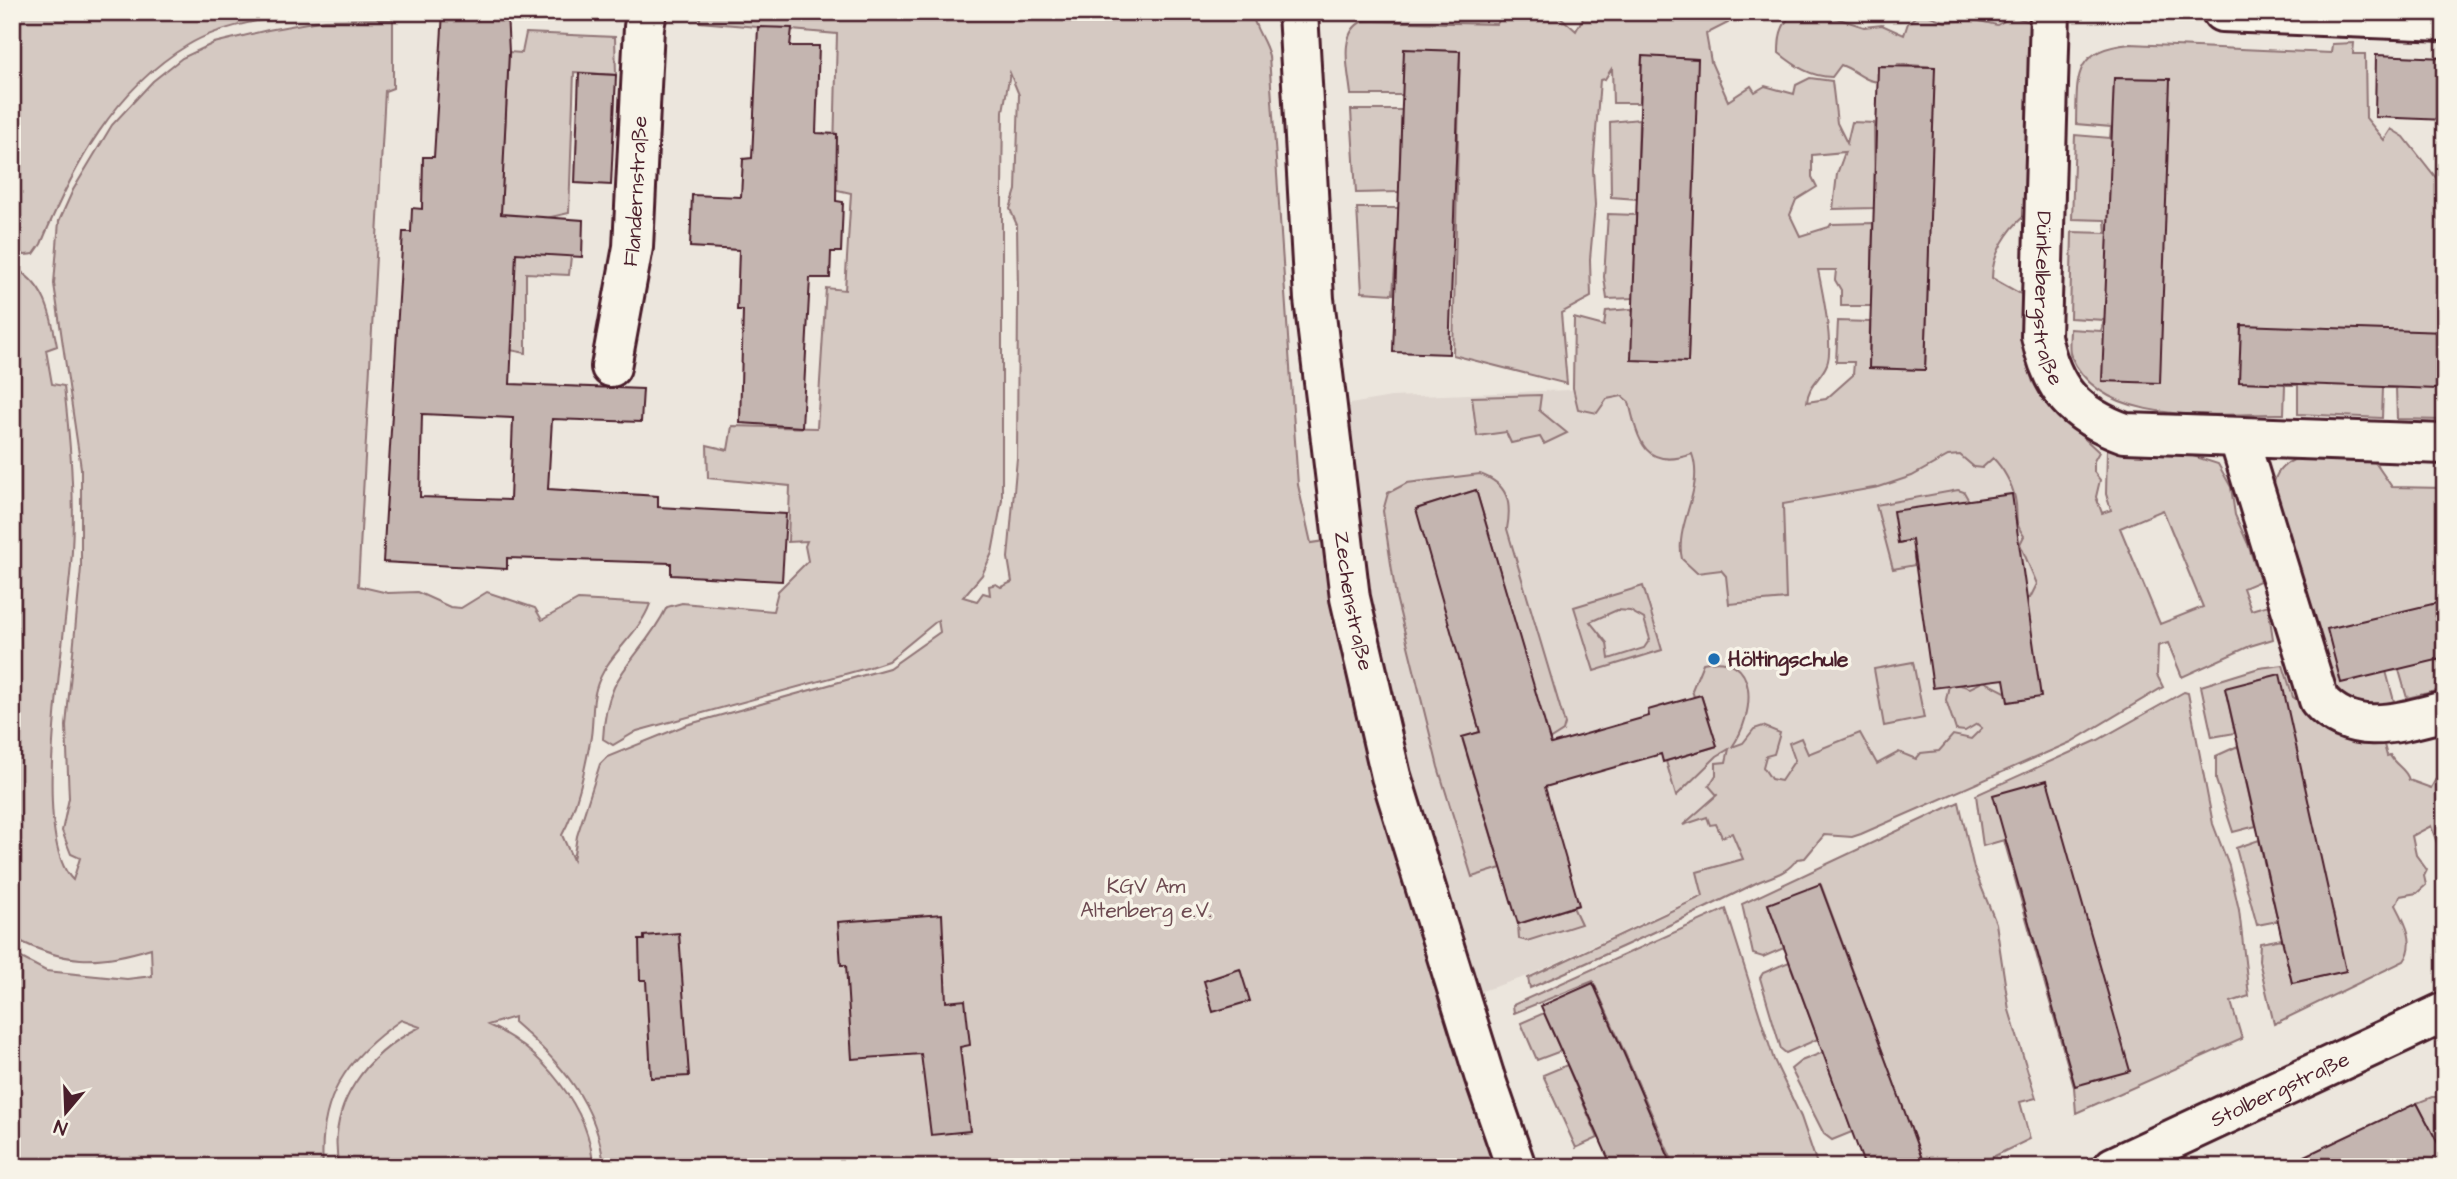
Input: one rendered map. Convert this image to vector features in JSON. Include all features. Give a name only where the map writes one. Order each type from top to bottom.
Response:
[{"type":"street","name":"Flandernstraße","points":[[611,367],[633,247],[644,27],[648,12]]},
{"type":"street","name":"Zechenstraße","points":[[1298,12],[1314,299],[1350,598],[1391,776],[1484,1075],[1516,1167]]},
{"type":"street","name":"Dünkelbergstraße","points":[[2050,12],[2041,336],[2049,369],[2079,410],[2105,426],[2150,436],[2445,444]]},
{"type":"street","points":[[2221,12],[2445,20]]},
{"type":"street","points":[[2239,439],[2319,700],[2337,717],[2366,724],[2390,724],[2445,711]]},
{"type":"street","name":"Stolbergstraße","points":[[2113,1167],[2445,1012]]},
{"type":"shaded area","name":"Höltingschule","points":[[1596,389],[1677,415],[2020,451],[2075,720],[1528,976],[1460,998],[1390,776],[1333,407],[1391,397]]},
{"type":"green space","points":[[12,12],[327,12],[274,18],[220,31],[188,45],[162,63],[117,107],[99,132],[67,187],[41,244],[34,254],[25,255],[12,251]]},
{"type":"green space","name":"KGV Am Altenberg e.V.","points":[[700,12],[1010,12],[1015,14],[1019,21],[1032,12],[1252,12],[1269,56],[1298,485],[1311,543],[1338,539],[1517,1167],[604,1167],[594,1123],[585,1104],[561,1069],[514,1022],[514,1017],[488,1025],[526,1048],[544,1064],[559,1083],[573,1102],[583,1123],[593,1167],[339,1167],[339,1122],[345,1102],[355,1084],[383,1051],[420,1027],[401,1020],[365,1049],[340,1082],[325,1120],[323,1167],[12,1167],[12,953],[46,971],[127,979],[152,976],[151,948],[114,957],[80,959],[48,953],[12,937],[12,267],[32,281],[45,300],[57,346],[46,350],[52,384],[64,386],[70,448],[73,530],[54,724],[52,774],[53,819],[60,856],[73,880],[80,858],[71,854],[62,831],[69,798],[66,726],[81,568],[81,468],[54,284],[59,221],[73,190],[112,125],[153,81],[182,58],[214,43],[268,30],[324,20],[393,19],[393,88],[385,91],[358,586],[388,593],[417,592],[450,607],[461,608],[487,592],[535,608],[542,620],[578,600],[650,604],[645,616],[607,666],[596,689],[591,736],[582,778],[576,802],[562,835],[573,860],[577,836],[600,764],[607,757],[686,725],[889,668],[940,632],[938,620],[888,661],[867,668],[637,731],[613,745],[603,739],[605,715],[617,681],[667,607],[682,603],[773,611],[778,591],[808,561],[805,546],[807,541],[788,542],[790,486],[708,478],[707,445],[728,450],[732,426],[817,428],[826,288],[845,290],[851,193],[833,189],[837,34],[700,22]],"holes":[[[1010,73],[1019,95],[1016,190],[1010,209],[1017,225],[1018,293],[1017,458],[1008,558],[1012,582],[1001,587],[996,584],[989,586],[990,595],[983,593],[977,601],[963,597],[982,575],[992,553],[1002,500],[1003,111]]]},
{"type":"green space","points":[[1513,12],[1555,12],[1576,31],[1586,12],[1725,12],[1728,23],[1706,34],[1711,62],[1728,101],[1751,86],[1755,92],[1765,86],[1794,94],[1796,85],[1810,78],[1832,81],[1837,123],[1847,143],[1852,122],[1874,123],[1875,208],[1833,209],[1837,174],[1845,152],[1812,155],[1812,177],[1817,187],[1796,200],[1790,215],[1800,236],[1831,224],[1873,223],[1871,306],[1841,306],[1841,290],[1835,280],[1836,270],[1818,270],[1827,318],[1829,356],[1807,402],[1826,399],[1853,375],[1854,362],[1836,362],[1838,321],[1870,322],[1869,368],[1925,370],[1934,67],[1898,64],[1888,81],[1880,82],[1868,80],[1841,65],[1832,77],[1810,73],[1779,53],[1780,37],[1785,23],[1792,15],[1833,17],[1864,27],[1882,25],[1904,35],[1908,23],[1921,12],[1945,22],[1975,20],[1997,25],[2013,16],[2041,26],[2040,181],[2025,195],[2025,215],[2002,243],[1992,278],[2021,294],[2023,349],[2033,382],[2044,401],[2099,452],[2094,461],[2094,472],[2100,480],[2096,497],[2102,513],[2111,510],[2106,494],[2107,449],[2193,456],[2218,464],[2231,487],[2235,515],[2260,581],[2243,588],[2251,610],[2268,605],[2273,639],[2250,646],[2182,677],[2168,643],[2158,646],[2157,675],[2163,687],[2071,742],[1861,834],[1852,837],[1824,835],[1805,858],[1797,859],[1782,872],[1530,988],[1528,978],[1703,896],[1697,872],[1743,859],[1732,833],[1722,837],[1716,824],[1710,825],[1707,817],[1683,825],[1717,795],[1709,786],[1716,775],[1716,763],[1726,762],[1729,749],[1717,756],[1676,796],[1666,761],[1717,746],[1701,695],[1694,697],[1692,690],[1703,663],[1722,662],[1735,666],[1744,675],[1748,688],[1748,703],[1740,734],[1732,747],[1743,743],[1754,729],[1763,726],[1780,733],[1774,754],[1766,756],[1763,767],[1771,779],[1781,781],[1795,760],[1789,743],[1801,738],[1808,754],[1860,733],[1877,764],[1899,752],[1916,759],[1921,753],[1939,751],[1953,735],[1971,739],[1982,728],[1977,724],[1965,731],[1956,730],[1946,700],[1949,685],[1954,683],[1970,688],[1984,681],[2009,694],[2013,598],[2030,598],[2037,584],[2020,544],[2024,536],[2017,521],[2014,493],[2004,471],[1993,458],[1982,468],[1974,467],[1960,455],[1948,456],[1912,476],[1879,487],[1783,504],[1786,599],[1729,604],[1726,576],[1721,570],[1697,573],[1682,559],[1682,533],[1695,481],[1692,454],[1676,458],[1653,455],[1640,440],[1629,402],[1622,396],[1607,399],[1597,413],[1578,409],[1573,388],[1574,318],[1604,326],[1606,311],[1631,309],[1688,361],[1697,59],[1642,57],[1640,103],[1613,103],[1612,68],[1605,79],[1600,80],[1593,169],[1595,205],[1590,259],[1591,297],[1561,313],[1567,384],[1453,355],[1460,51],[1403,95],[1351,95],[1347,44],[1350,34],[1363,21],[1497,24],[1501,16]],"holes":[[[2163,510],[2203,607],[2160,624],[2120,528]]]},
{"type":"green space","points":[[526,33],[615,37],[616,75],[574,72],[569,213],[547,218],[571,256],[569,275],[526,273],[526,353],[510,350],[499,246],[509,52],[522,53]]},
{"type":"green space","points":[[2354,43],[2353,54],[2365,54],[2366,118],[2384,140],[2391,129],[2404,137],[2441,184],[2445,174],[2445,420],[2397,419],[2396,388],[2383,388],[2382,418],[2298,414],[2298,385],[2285,385],[2284,414],[2165,412],[2135,406],[2108,396],[2086,379],[2071,356],[2069,346],[2070,329],[2101,331],[2104,320],[2070,318],[2072,232],[2106,233],[2105,220],[2072,219],[2075,135],[2110,138],[2111,127],[2076,124],[2078,79],[2088,59],[2111,47],[2130,44],[2331,53],[2332,44]]},
{"type":"green space","points":[[1351,110],[1402,110],[1399,192],[1356,193]]},
{"type":"green space","points":[[1639,119],[1637,199],[1611,197],[1610,122]]},
{"type":"green space","points":[[1357,208],[1399,208],[1393,294],[1362,292]]},
{"type":"green space","points":[[1608,214],[1636,215],[1634,298],[1607,299],[1604,277]]},
{"type":"green space","points":[[1541,395],[1539,410],[1567,433],[1544,444],[1540,437],[1511,443],[1506,432],[1477,436],[1472,397]]},
{"type":"green space","points":[[2327,454],[2370,455],[2392,487],[2445,488],[2445,689],[2407,698],[2399,670],[2386,671],[2394,701],[2373,705],[2356,702],[2348,697],[2329,675],[2273,487],[2278,473],[2286,464],[2298,458]]},
{"type":"green space","points":[[1480,474],[1497,483],[1506,495],[1509,510],[1507,529],[1565,724],[1563,731],[1549,740],[1476,490],[1417,509],[1480,732],[1462,738],[1501,868],[1472,877],[1438,767],[1396,597],[1383,511],[1388,493],[1407,483]]},
{"type":"green space","points":[[1958,490],[1964,492],[1969,501],[1899,543],[1912,540],[1915,565],[1893,569],[1876,505]]},
{"type":"green space","points":[[1643,586],[1662,650],[1594,671],[1574,607]],"holes":[[[1617,610],[1630,611],[1644,619],[1650,639],[1644,648],[1609,659],[1607,643],[1590,622]]]},
{"type":"green space","points":[[1913,662],[1924,718],[1884,726],[1874,669]]},
{"type":"green space","points":[[2283,665],[2293,697],[2302,703],[2324,730],[2341,737],[2383,741],[2387,756],[2390,755],[2409,780],[2431,788],[2438,775],[2437,769],[2445,770],[2445,866],[2431,826],[2412,836],[2416,855],[2427,870],[2424,876],[2426,885],[2417,893],[2400,896],[2396,905],[2410,940],[2404,961],[2274,1024],[2259,961],[2260,943],[2282,939],[2292,983],[2345,971],[2225,688],[2235,733],[2212,737],[2201,686],[2259,668]]},
{"type":"green space","points":[[2184,692],[2188,693],[2213,824],[2229,866],[2239,910],[2249,996],[2231,1002],[2242,1039],[2076,1113],[2074,1087],[2004,840],[1983,846],[1976,795],[2098,740]]},
{"type":"green space","points":[[2238,746],[2256,826],[2233,832],[2216,780],[2216,756]]},
{"type":"green space","points":[[1959,802],[1974,869],[1996,923],[2009,1010],[2036,1098],[2020,1102],[2030,1139],[1972,1167],[1925,1167],[1821,885],[1768,904],[1784,948],[1763,957],[1753,954],[1742,904]]},
{"type":"green space","points":[[2259,840],[2278,921],[2257,925],[2236,848]]},
{"type":"green space","points":[[1573,907],[1581,924],[1527,941],[1519,939],[1518,924]]},
{"type":"green space","points":[[1726,909],[1774,1060],[1801,1117],[1818,1167],[1675,1167],[1593,981],[1514,1013],[1513,1005]]},
{"type":"green space","points":[[1789,962],[1818,1039],[1786,1053],[1781,1049],[1760,978],[1763,973]]},
{"type":"green space","points":[[1544,1013],[1561,1051],[1537,1060],[1521,1023]]},
{"type":"green space","points":[[1824,1052],[1852,1132],[1832,1140],[1824,1134],[1791,1069],[1801,1061]]},
{"type":"green space","points":[[1567,1065],[1598,1138],[1576,1148],[1543,1075]]},
{"type":"green space","points":[[2432,1097],[2445,1097],[2445,1157],[2417,1103]]},
{"type":"building","points":[[443,12],[507,12],[509,52],[501,214],[583,220],[582,257],[516,253],[510,384],[643,389],[641,422],[552,419],[548,489],[658,496],[658,507],[786,514],[782,581],[671,575],[671,563],[507,558],[507,569],[383,562],[403,232],[411,232],[412,208],[422,209],[423,157],[434,157]],"holes":[[[422,414],[513,418],[510,500],[420,497]]]},
{"type":"building","points":[[758,27],[792,28],[790,46],[819,46],[816,133],[837,134],[836,201],[843,202],[841,252],[831,252],[830,278],[810,278],[802,427],[740,423],[743,310],[737,310],[739,250],[690,247],[692,195],[741,197],[743,159],[752,158]]},
{"type":"building","points":[[1404,49],[1460,51],[1449,354],[1393,352]]},
{"type":"building","points":[[2376,55],[2445,58],[2445,120],[2375,117]]},
{"type":"building","points":[[1642,56],[1698,59],[1688,362],[1631,360]]},
{"type":"building","points":[[1878,66],[1935,67],[1925,370],[1869,368]]},
{"type":"building","points":[[579,73],[616,75],[611,185],[575,183]]},
{"type":"building","points":[[2114,78],[2170,79],[2160,383],[2102,381]]},
{"type":"building","points":[[2241,325],[2445,332],[2445,376],[2439,376],[2438,389],[2239,382]]},
{"type":"building","points":[[1476,490],[1551,744],[1649,716],[1648,710],[1701,695],[1717,746],[1663,762],[1661,754],[1545,787],[1579,905],[1518,924],[1462,737],[1480,732],[1416,509]]},
{"type":"building","points":[[2012,494],[2041,697],[2008,702],[2004,679],[1933,688],[1912,540],[1898,543],[1893,511]]},
{"type":"building","points":[[2445,601],[2445,658],[2341,683],[2327,629]]},
{"type":"building","points":[[2280,674],[2346,971],[2292,983],[2225,688]]},
{"type":"building","points":[[2047,780],[2130,1071],[2075,1086],[1993,795]]},
{"type":"building","points":[[1820,884],[1925,1167],[1865,1167],[1852,1132],[1768,904]]},
{"type":"building","points":[[942,914],[946,1002],[965,1000],[970,1045],[960,1047],[970,1131],[931,1135],[921,1054],[852,1059],[846,965],[841,965],[838,922]]},
{"type":"building","points":[[679,933],[689,1076],[651,1078],[646,980],[640,980],[639,940],[644,940],[644,936]]},
{"type":"building","points":[[1240,969],[1250,1001],[1213,1012],[1204,981]]},
{"type":"building","points":[[1593,983],[1673,1167],[1612,1167],[1541,1006]]},
{"type":"building","points":[[2417,1103],[2445,1157],[2445,1167],[2282,1167]]},
{"type":"place","name":"Höltingschule","points":[[1714,659]]}]
